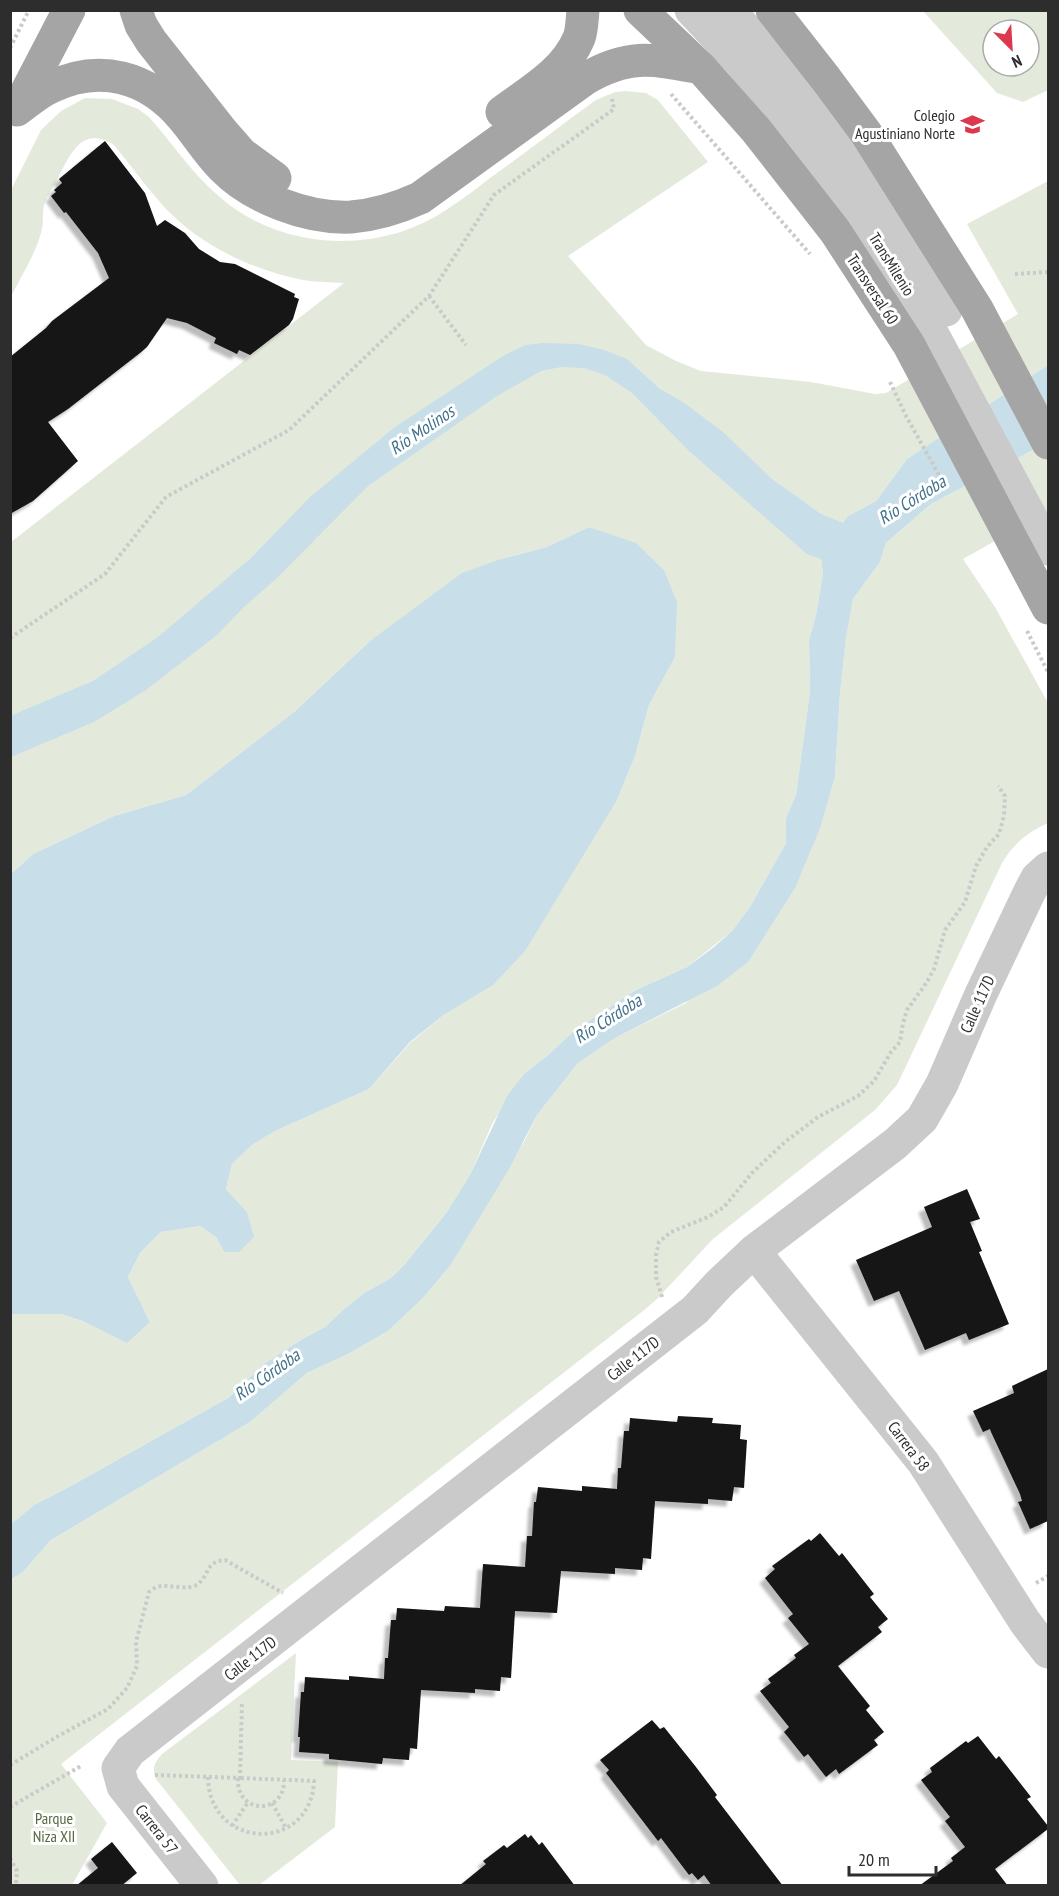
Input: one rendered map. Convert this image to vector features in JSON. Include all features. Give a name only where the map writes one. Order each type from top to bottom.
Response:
[{"type":"main road","points":[[14,116],[69,10]]},
{"type":"main road","points":[[136,10],[141,25],[162,57],[242,154],[277,180],[295,188],[328,197],[353,196],[392,187],[429,166],[557,70],[569,57],[579,37],[583,10]]},
{"type":"main road","name":"Transversal 60","points":[[640,10],[701,68],[756,130],[835,231],[942,327],[1048,443]]},
{"type":"main road","name":"Transversal 60","points":[[772,10],[866,133],[942,327],[1038,532],[1048,608]]},
{"type":"main road","points":[[14,116],[49,88],[70,79],[105,75],[126,78],[161,96],[181,116],[222,167],[245,187],[270,201],[306,212],[352,217],[399,207],[420,198],[602,69],[638,60],[654,60],[701,68]]},
{"type":"street","name":"TransMilenio","points":[[691,10],[740,62],[783,113],[852,202],[909,290],[942,327]]},
{"type":"street","name":"TransMilenio","points":[[730,10],[822,119],[909,246],[942,327],[1038,532]]},
{"type":"street","name":"Calle 117D","points":[[132,1772],[130,1751],[695,1310],[754,1251],[895,1144],[922,1119],[942,1084],[981,994],[1029,893],[1037,878],[1048,868]]},
{"type":"street","name":"Carrera 58","points":[[754,1251],[923,1462],[1025,1622],[1048,1652]]},
{"type":"street","name":"Carrera 57","points":[[132,1772],[123,1786],[202,1886]]},
{"type":"path","points":[[10,48],[29,10]]},
{"type":"path","points":[[638,60],[683,107],[812,255]]},
{"type":"path","points":[[10,638],[105,574],[165,497],[290,430],[429,296],[494,195],[614,109]]},
{"type":"path","points":[[1015,274],[1048,272]]},
{"type":"path","points":[[429,296],[466,345]]},
{"type":"path","points":[[663,1302],[656,1277],[656,1255],[659,1242],[671,1232],[708,1217],[724,1207],[752,1173],[785,1142],[819,1116],[858,1096],[874,1081],[891,1052],[900,1042],[907,1010],[934,969],[945,930],[965,902],[976,866],[987,847],[999,834],[1004,816],[1005,796],[998,786]]},
{"type":"path","points":[[10,1765],[108,1709],[127,1688],[137,1666],[136,1642],[149,1592],[158,1586],[192,1587],[199,1583],[208,1568],[217,1561],[225,1560],[281,1593]]},
{"type":"path","points":[[1032,1586],[1048,1576]]},
{"type":"path","points":[[243,1698],[239,1790],[248,1802],[257,1806],[272,1803],[283,1792],[284,1780]]},
{"type":"path","points":[[10,1807],[81,1766]]},
{"type":"path","points":[[132,1772],[314,1781],[310,1803],[297,1821],[286,1828],[270,1833],[255,1834],[241,1831],[223,1818],[214,1806],[209,1792],[208,1777]]},
{"type":"path","points":[[232,1826],[248,1802]]},
{"type":"path","points":[[272,1803],[286,1828]]},
{"type":"path","points":[[10,1858],[17,1871],[16,1886]]},
{"type":"green space","points":[[923,11],[1048,11],[1048,90],[1023,102],[997,93],[983,78],[1041,78],[1041,18],[981,18],[981,75]]},
{"type":"green space","points":[[615,92],[646,93],[658,100],[708,162],[568,256],[646,345],[701,371],[811,382],[875,394],[886,393],[1018,314],[967,224],[1048,181],[1048,365],[907,459],[876,501],[848,516],[821,559],[823,573],[809,640],[810,691],[796,795],[786,818],[786,843],[750,907],[732,931],[687,967],[634,991],[574,1031],[524,1074],[492,1124],[471,1173],[447,1212],[391,1278],[364,1293],[325,1327],[265,1363],[228,1398],[34,1505],[11,1524],[11,1314],[61,1314],[84,1322],[150,1322],[128,1277],[140,1253],[161,1232],[200,1226],[216,1237],[224,1252],[247,1212],[226,1189],[232,1164],[252,1145],[275,1131],[369,1089],[410,1043],[445,1014],[617,800],[635,756],[649,705],[675,657],[664,570],[636,544],[589,527],[547,547],[501,559],[370,641],[294,712],[186,795],[114,816],[33,854],[11,874],[11,542],[344,283],[308,281],[284,276],[229,255],[195,234],[166,209],[114,145],[93,138],[78,146],[72,153],[48,196],[44,205],[39,241],[11,297],[11,190],[41,130],[61,111],[85,98],[112,99],[138,109],[149,117],[211,189],[249,218],[280,231],[321,240],[377,238],[430,220],[460,201],[596,100]]},
{"type":"green space","name":"Parque Niza XII","points":[[1048,442],[1048,511],[963,559],[995,607],[1048,703],[1048,823],[1022,839],[1002,863],[897,1085],[875,1110],[713,1239],[643,1311],[61,1764],[107,1823],[72,1885],[11,1886],[11,1579],[22,1573],[51,1540],[250,1422],[307,1373],[350,1353],[388,1331],[422,1299],[450,1266],[526,1138],[537,1115],[578,1063],[615,1038],[686,1003],[821,826],[835,777],[840,693],[853,599],[880,562],[886,543],[931,504]]},
{"type":"green space","points":[[296,1653],[291,1760],[338,1762],[335,1827],[259,1885],[240,1885],[156,1779],[154,1766],[162,1754]]},
{"type":"water","points":[[579,344],[627,359],[660,389],[683,402],[723,432],[772,479],[821,514],[843,523],[848,516],[876,501],[907,459],[1048,365],[1048,442],[931,504],[886,543],[880,562],[853,599],[840,693],[835,777],[821,826],[795,888],[748,962],[717,986],[615,1038],[578,1063],[537,1115],[509,1169],[450,1266],[422,1299],[388,1331],[350,1353],[307,1373],[250,1422],[51,1540],[22,1573],[11,1579],[11,1524],[34,1505],[228,1398],[265,1363],[325,1327],[364,1293],[391,1278],[447,1212],[471,1173],[507,1096],[524,1074],[574,1031],[634,991],[687,967],[714,947],[732,931],[750,907],[786,843],[786,818],[796,795],[810,691],[809,640],[823,573],[821,559],[807,554],[689,451],[632,393],[605,375],[584,368],[561,367],[541,371],[497,396],[368,486],[217,635],[146,690],[94,722],[11,757],[10,716],[93,681],[158,637],[252,557],[309,498],[395,427],[503,356],[525,345]]},
{"type":"water","points":[[589,527],[636,543],[664,570],[677,602],[675,657],[649,705],[635,756],[617,800],[525,951],[493,985],[445,1014],[410,1042],[369,1089],[275,1131],[252,1145],[232,1164],[226,1189],[247,1212],[254,1237],[239,1252],[224,1252],[216,1237],[200,1226],[161,1232],[140,1253],[128,1277],[150,1322],[127,1343],[85,1322],[61,1314],[11,1314],[11,874],[33,854],[114,816],[186,795],[294,712],[370,641],[462,573],[501,559],[547,547]]},
{"type":"building","points":[[105,141],[145,193],[157,226],[165,220],[185,233],[199,249],[220,262],[235,264],[295,294],[294,297],[299,299],[289,325],[250,355],[239,350],[237,354],[214,343],[216,338],[187,323],[167,318],[147,347],[48,422],[78,461],[33,501],[10,514],[10,357],[52,321],[109,278],[98,253],[51,196],[62,183],[59,179]]},
{"type":"building","points":[[967,1189],[980,1219],[970,1222],[982,1251],[979,1252],[1009,1324],[969,1340],[966,1333],[925,1350],[899,1291],[874,1301],[856,1260],[932,1227],[924,1207]]},
{"type":"building","points":[[1048,1369],[1048,1521],[1030,1529],[1018,1502],[1022,1501],[1020,1494],[990,1429],[983,1432],[973,1411],[1014,1393],[1012,1386]]},
{"type":"building","points":[[678,1416],[713,1418],[712,1423],[741,1425],[740,1439],[747,1440],[744,1488],[734,1487],[732,1501],[708,1499],[708,1504],[655,1501],[651,1559],[643,1558],[642,1570],[615,1568],[615,1574],[561,1571],[557,1613],[515,1611],[511,1678],[501,1677],[500,1691],[475,1689],[475,1693],[421,1690],[417,1749],[410,1748],[409,1760],[383,1758],[382,1764],[329,1759],[329,1754],[299,1752],[301,1692],[304,1692],[305,1677],[349,1680],[349,1676],[384,1679],[391,1620],[396,1620],[397,1608],[444,1611],[445,1606],[480,1608],[483,1564],[525,1567],[527,1536],[532,1536],[534,1502],[536,1502],[538,1487],[582,1491],[582,1486],[617,1489],[624,1431],[629,1431],[630,1418],[677,1422]]},
{"type":"building","points":[[820,1533],[839,1556],[842,1553],[874,1594],[870,1597],[888,1619],[878,1627],[882,1632],[838,1666],[870,1706],[866,1710],[884,1732],[874,1740],[878,1745],[839,1774],[836,1769],[826,1777],[808,1754],[804,1757],[784,1732],[789,1727],[760,1691],[771,1683],[768,1679],[796,1658],[794,1655],[809,1644],[788,1618],[793,1614],[765,1578],[775,1569],[772,1566]]},
{"type":"building","points":[[652,1720],[660,1729],[664,1727],[696,1767],[717,1795],[715,1797],[783,1886],[712,1886],[704,1875],[698,1880],[692,1873],[689,1875],[661,1838],[658,1841],[606,1773],[609,1770],[600,1760]]},
{"type":"building","points":[[978,1736],[996,1759],[999,1756],[1031,1797],[1027,1799],[1048,1829],[995,1869],[1008,1886],[919,1886],[953,1861],[951,1858],[965,1847],[945,1821],[950,1817],[921,1780],[932,1772],[930,1768],[966,1741],[968,1743]]},
{"type":"building","points":[[525,1834],[528,1838],[531,1835],[539,1845],[542,1842],[575,1886],[459,1886],[486,1864],[483,1861],[504,1845],[507,1848]]},
{"type":"building","points":[[112,1842],[137,1873],[121,1886],[76,1886],[98,1868],[91,1859]]},
{"type":"place","name":"Colegio Agustiniano Norte","points":[[973,124]]},
{"type":"water label","name":"Río Molinos","points":[[422,430]]},
{"type":"water label","name":"Río Córdoba","points":[[912,500]]},
{"type":"water label","name":"Río Córdoba","points":[[608,1019]]},
{"type":"water label","name":"Río Córdoba","points":[[267,1375]]}]
